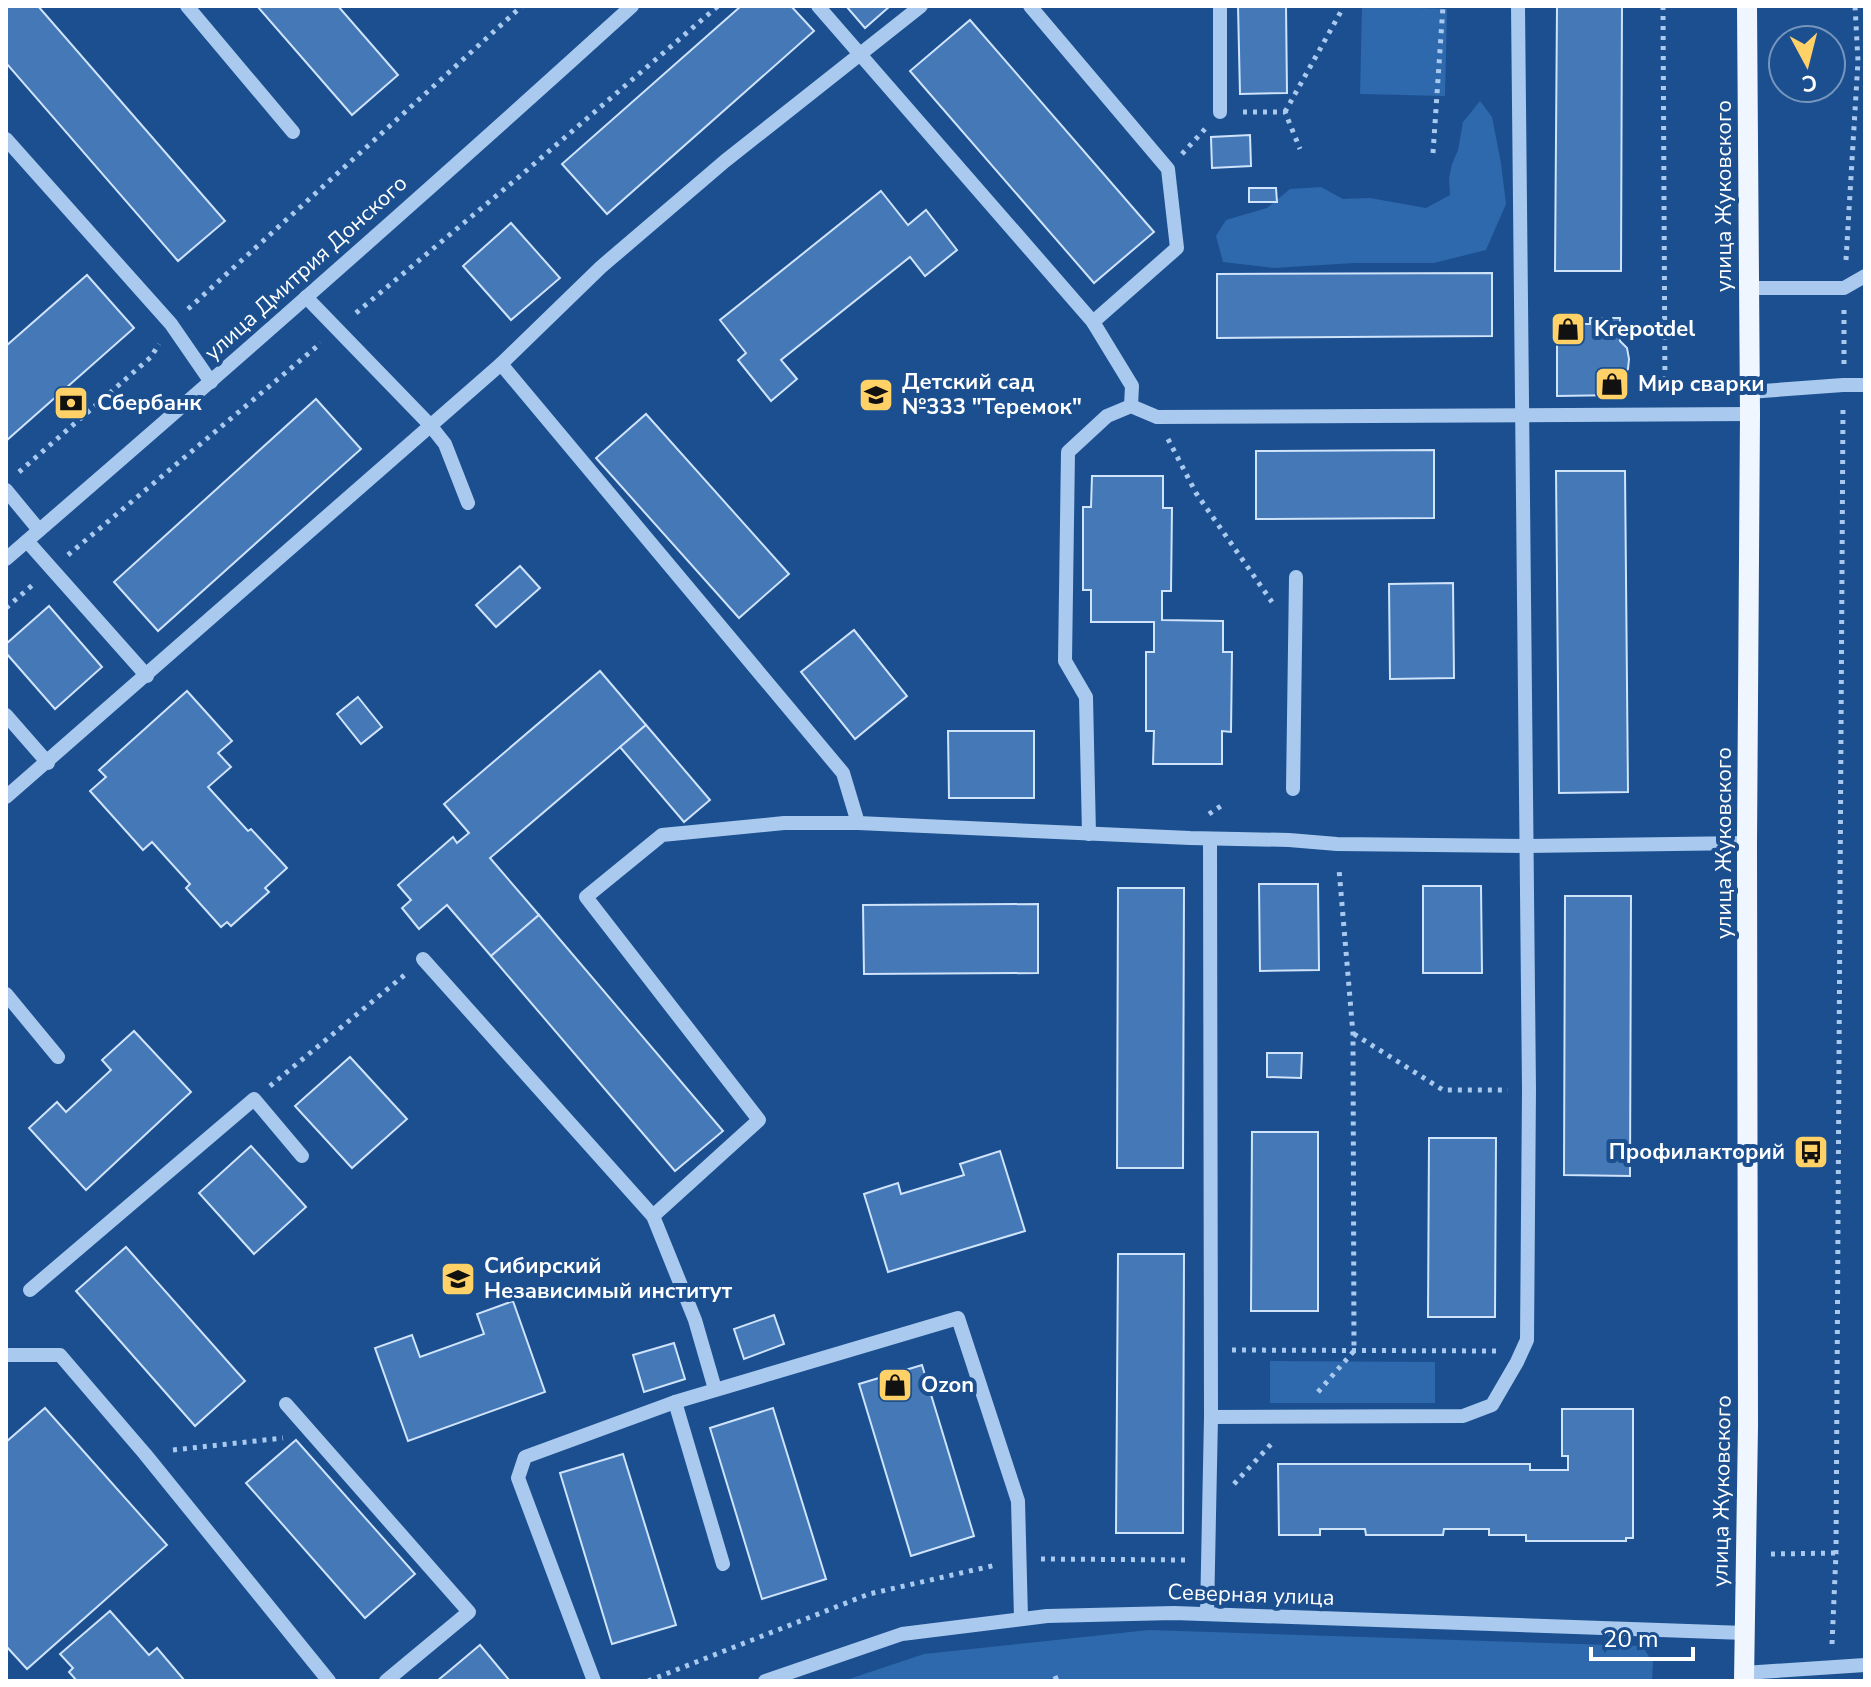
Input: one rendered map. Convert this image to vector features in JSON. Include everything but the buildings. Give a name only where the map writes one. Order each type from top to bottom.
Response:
[{"type":"main road","name":"улица Жуковского","points":[[1744,1677],[1748,1426],[1750,414],[1747,6]]},
{"type":"street","points":[[187,6],[293,132]]},
{"type":"street","name":"улица Дмитрия Донского","points":[[6,559],[211,382],[632,6]]},
{"type":"street","points":[[818,6],[1093,322],[1132,386],[1131,406]]},
{"type":"street","points":[[6,797],[501,364],[601,267],[725,161],[921,6]]},
{"type":"street","points":[[1030,6],[1168,169],[1177,248],[1093,322]]},
{"type":"street","points":[[1220,6],[1220,112]]},
{"type":"street","points":[[1211,1417],[1463,1416],[1492,1405],[1527,1340],[1529,1089],[1518,6]]},
{"type":"street","points":[[6,139],[171,324],[211,382]]},
{"type":"street","points":[[1749,288],[1844,288],[1865,276]]},
{"type":"street","points":[[306,297],[445,444],[468,503]]},
{"type":"street","points":[[501,364],[843,773],[858,823]]},
{"type":"street","points":[[1749,392],[1865,385]]},
{"type":"street","points":[[1089,834],[1086,697],[1065,661],[1068,452],[1107,416],[1131,406],[1157,417],[1750,414]]},
{"type":"street","points":[[6,490],[39,530]]},
{"type":"street","points":[[27,541],[147,676]]},
{"type":"street","points":[[1293,789],[1296,577]]},
{"type":"street","points":[[6,715],[48,763]]},
{"type":"street","points":[[653,1216],[759,1120],[586,897],[662,835],[784,823],[858,823],[1337,844],[1526,846],[1747,843]]},
{"type":"street","points":[[1207,1614],[1211,1417],[1210,839]]},
{"type":"street","points":[[423,959],[653,1216],[695,1320],[715,1389]]},
{"type":"street","points":[[6,994],[58,1057]]},
{"type":"street","points":[[30,1290],[254,1099],[302,1156]]},
{"type":"street","points":[[594,1681],[518,1478],[525,1457],[715,1389],[958,1318],[1018,1501],[1021,1618]]},
{"type":"street","points":[[6,1355],[60,1355],[145,1454],[329,1681]]},
{"type":"street","points":[[675,1402],[723,1564]]},
{"type":"street","points":[[286,1404],[469,1612],[386,1681]]},
{"type":"street","name":"Северная улица","points":[[765,1681],[902,1634],[1021,1618],[1174,1613],[1745,1633]]},
{"type":"street","points":[[1744,1677],[1865,1665]]},
{"type":"path","points":[[17,473],[151,357],[171,324],[522,6]]},
{"type":"path","points":[[6,608],[718,6]]},
{"type":"path","points":[[1285,112],[1344,6]]},
{"type":"path","points":[[1433,153],[1443,6]]},
{"type":"path","points":[[1663,6],[1665,413]]},
{"type":"path","points":[[1831,1666],[1836,1553],[1844,288],[1858,61],[1855,6]]},
{"type":"path","points":[[1168,169],[1220,112],[1285,112]]},
{"type":"path","points":[[1285,112],[1300,149]]},
{"type":"path","points":[[1157,417],[1196,493],[1295,635]]},
{"type":"path","points":[[1337,844],[1353,1034],[1354,1351]]},
{"type":"path","points":[[254,1099],[423,959]]},
{"type":"path","points":[[1353,1034],[1443,1090],[1529,1089]]},
{"type":"path","points":[[1211,1350],[1522,1351]]},
{"type":"path","points":[[145,1454],[313,1435]]},
{"type":"path","points":[[1746,1554],[1836,1553]]},
{"type":"path","points":[[648,1681],[869,1594],[1020,1559],[1208,1560]]},
{"type":"shaded area","points":[[1362,6],[1447,9],[1445,96],[1360,94]]},
{"type":"shaded area","points":[[1480,101],[1492,117],[1506,204],[1486,250],[1434,263],[1354,263],[1274,268],[1223,262],[1216,236],[1226,220],[1267,208],[1290,189],[1321,187],[1343,199],[1370,198],[1426,208],[1450,195],[1449,178],[1463,122]]},
{"type":"shaded area","points":[[1270,1361],[1435,1362],[1435,1403],[1270,1403]]},
{"type":"shaded area","points":[[1149,1630],[1642,1646],[1653,1662],[1652,1681],[843,1681],[924,1654]]},
{"type":"place","name":"Krepotdel","points":[[1568,329]]},
{"type":"place","name":"Мир сварки","points":[[1612,384]]},
{"type":"place","name":"Детский сад №333 \"Теремок\"","points":[[876,395]]},
{"type":"place","name":"Сбербанк","points":[[71,403]]},
{"type":"place","name":"Профилакторий","points":[[1811,1152]]},
{"type":"place","name":"Сибирский Независимый институт","points":[[458,1279]]},
{"type":"place","name":"Ozon","points":[[895,1385]]}]
